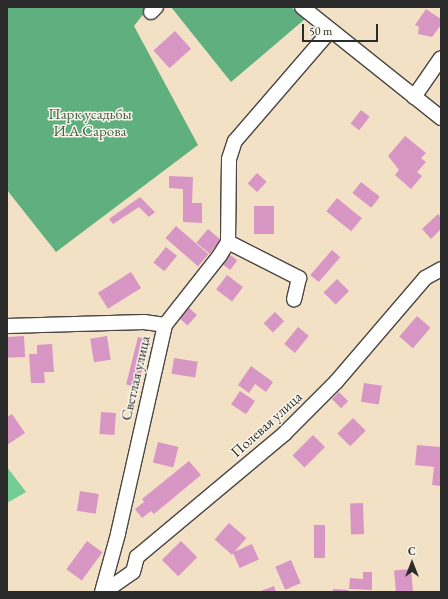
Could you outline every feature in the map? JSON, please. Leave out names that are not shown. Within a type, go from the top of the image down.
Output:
[{"type":"street","points":[[311,10],[330,31],[441,118]]},
{"type":"street","points":[[165,325],[220,255],[228,242],[229,159],[235,140],[330,31]]},
{"type":"street","points":[[414,97],[441,58]]},
{"type":"street","points":[[228,242],[299,278],[294,299]]},
{"type":"street","name":"Полевая улица","points":[[103,592],[133,572],[137,557],[284,434],[336,382],[425,278],[441,268]]},
{"type":"street","name":"Светлая улица","points":[[7,326],[144,322],[165,325],[118,534],[103,592]]},
{"type":"green space","name":"Парк усадьбы И.А.Сарова","points":[[7,7],[149,7],[134,26],[198,145],[56,252],[7,190]]},
{"type":"green space","points":[[171,7],[291,7],[305,19],[231,82]]},
{"type":"green space","points":[[7,467],[26,492],[7,503]]},
{"type":"building","points":[[426,9],[441,19],[441,25],[432,37],[418,34],[419,27],[415,25]]},
{"type":"building","points":[[175,31],[191,49],[170,68],[153,50]]},
{"type":"building","points":[[361,110],[370,117],[359,130],[351,123]]},
{"type":"building","points":[[405,136],[426,153],[421,158],[426,162],[417,172],[422,176],[411,189],[395,175],[399,170],[388,156]]},
{"type":"building","points":[[257,173],[267,182],[257,192],[248,183]]},
{"type":"building","points":[[169,176],[193,177],[192,203],[202,203],[202,223],[183,222],[183,189],[169,188]]},
{"type":"building","points":[[361,182],[380,197],[371,208],[352,193]]},
{"type":"building","points":[[140,197],[155,212],[149,217],[139,207],[113,224],[109,219]]},
{"type":"building","points":[[337,198],[362,218],[351,231],[326,211]]},
{"type":"building","points":[[254,206],[274,206],[274,234],[254,234]]},
{"type":"building","points":[[438,214],[441,217],[441,229],[431,239],[422,229]]},
{"type":"building","points":[[176,226],[208,254],[198,266],[166,238]]},
{"type":"building","points":[[208,229],[221,240],[209,254],[196,243]]},
{"type":"building","points":[[166,247],[177,256],[164,271],[153,263]]},
{"type":"building","points":[[332,250],[340,257],[319,282],[310,275]]},
{"type":"building","points":[[226,252],[237,260],[230,270],[219,262]]},
{"type":"building","points":[[131,272],[141,288],[108,309],[98,293]]},
{"type":"building","points":[[227,275],[243,287],[232,301],[216,289]]},
{"type":"building","points":[[337,279],[349,291],[336,304],[324,292]]},
{"type":"building","points":[[188,307],[197,315],[188,325],[179,317]]},
{"type":"building","points":[[275,312],[284,321],[273,333],[264,323]]},
{"type":"building","points":[[417,316],[431,328],[413,348],[399,336]]},
{"type":"building","points":[[298,327],[309,336],[295,353],[284,344]]},
{"type":"building","points":[[24,336],[25,357],[8,358],[7,337]]},
{"type":"building","points":[[107,336],[111,360],[94,362],[90,339]]},
{"type":"building","points":[[138,337],[150,340],[138,387],[126,385]]},
{"type":"building","points":[[52,344],[54,372],[44,372],[45,383],[31,383],[29,354],[37,354],[37,345]]},
{"type":"building","points":[[174,358],[198,362],[195,378],[171,374]]},
{"type":"building","points":[[251,366],[273,382],[266,392],[255,384],[249,393],[238,385]]},
{"type":"building","points":[[364,383],[382,386],[379,405],[361,402]]},
{"type":"building","points":[[240,391],[255,401],[246,414],[231,404]]},
{"type":"building","points":[[339,392],[348,401],[341,408],[332,399]]},
{"type":"building","points":[[101,412],[116,413],[114,435],[99,434]]},
{"type":"building","points":[[12,414],[25,433],[7,445],[7,417]]},
{"type":"building","points":[[353,418],[366,431],[350,446],[337,434]]},
{"type":"building","points":[[313,435],[325,447],[305,468],[292,456]]},
{"type":"building","points":[[158,442],[178,447],[173,467],[153,462]]},
{"type":"building","points":[[417,445],[441,447],[441,486],[432,485],[434,467],[415,465]]},
{"type":"building","points":[[189,461],[201,475],[154,514],[151,511],[142,518],[135,509],[144,502],[142,499]]},
{"type":"building","points":[[80,491],[99,494],[96,514],[77,511]]},
{"type":"building","points":[[350,503],[363,503],[364,534],[351,534]]},
{"type":"building","points":[[229,523],[246,538],[232,555],[215,540]]},
{"type":"building","points":[[314,525],[325,525],[325,558],[314,558]]},
{"type":"building","points":[[87,541],[102,552],[82,580],[66,569]]},
{"type":"building","points":[[181,541],[197,557],[178,576],[162,560]]},
{"type":"building","points":[[252,544],[259,560],[240,568],[233,553]]},
{"type":"building","points":[[291,560],[301,583],[285,590],[275,567]]},
{"type":"building","points":[[411,569],[413,592],[396,592],[394,570]]},
{"type":"building","points":[[363,572],[372,572],[372,590],[349,589],[350,578],[363,579]]},
{"type":"building","points":[[274,586],[276,592],[258,592]]},
{"type":"building","points":[[333,589],[348,590],[348,592],[333,592]]}]
